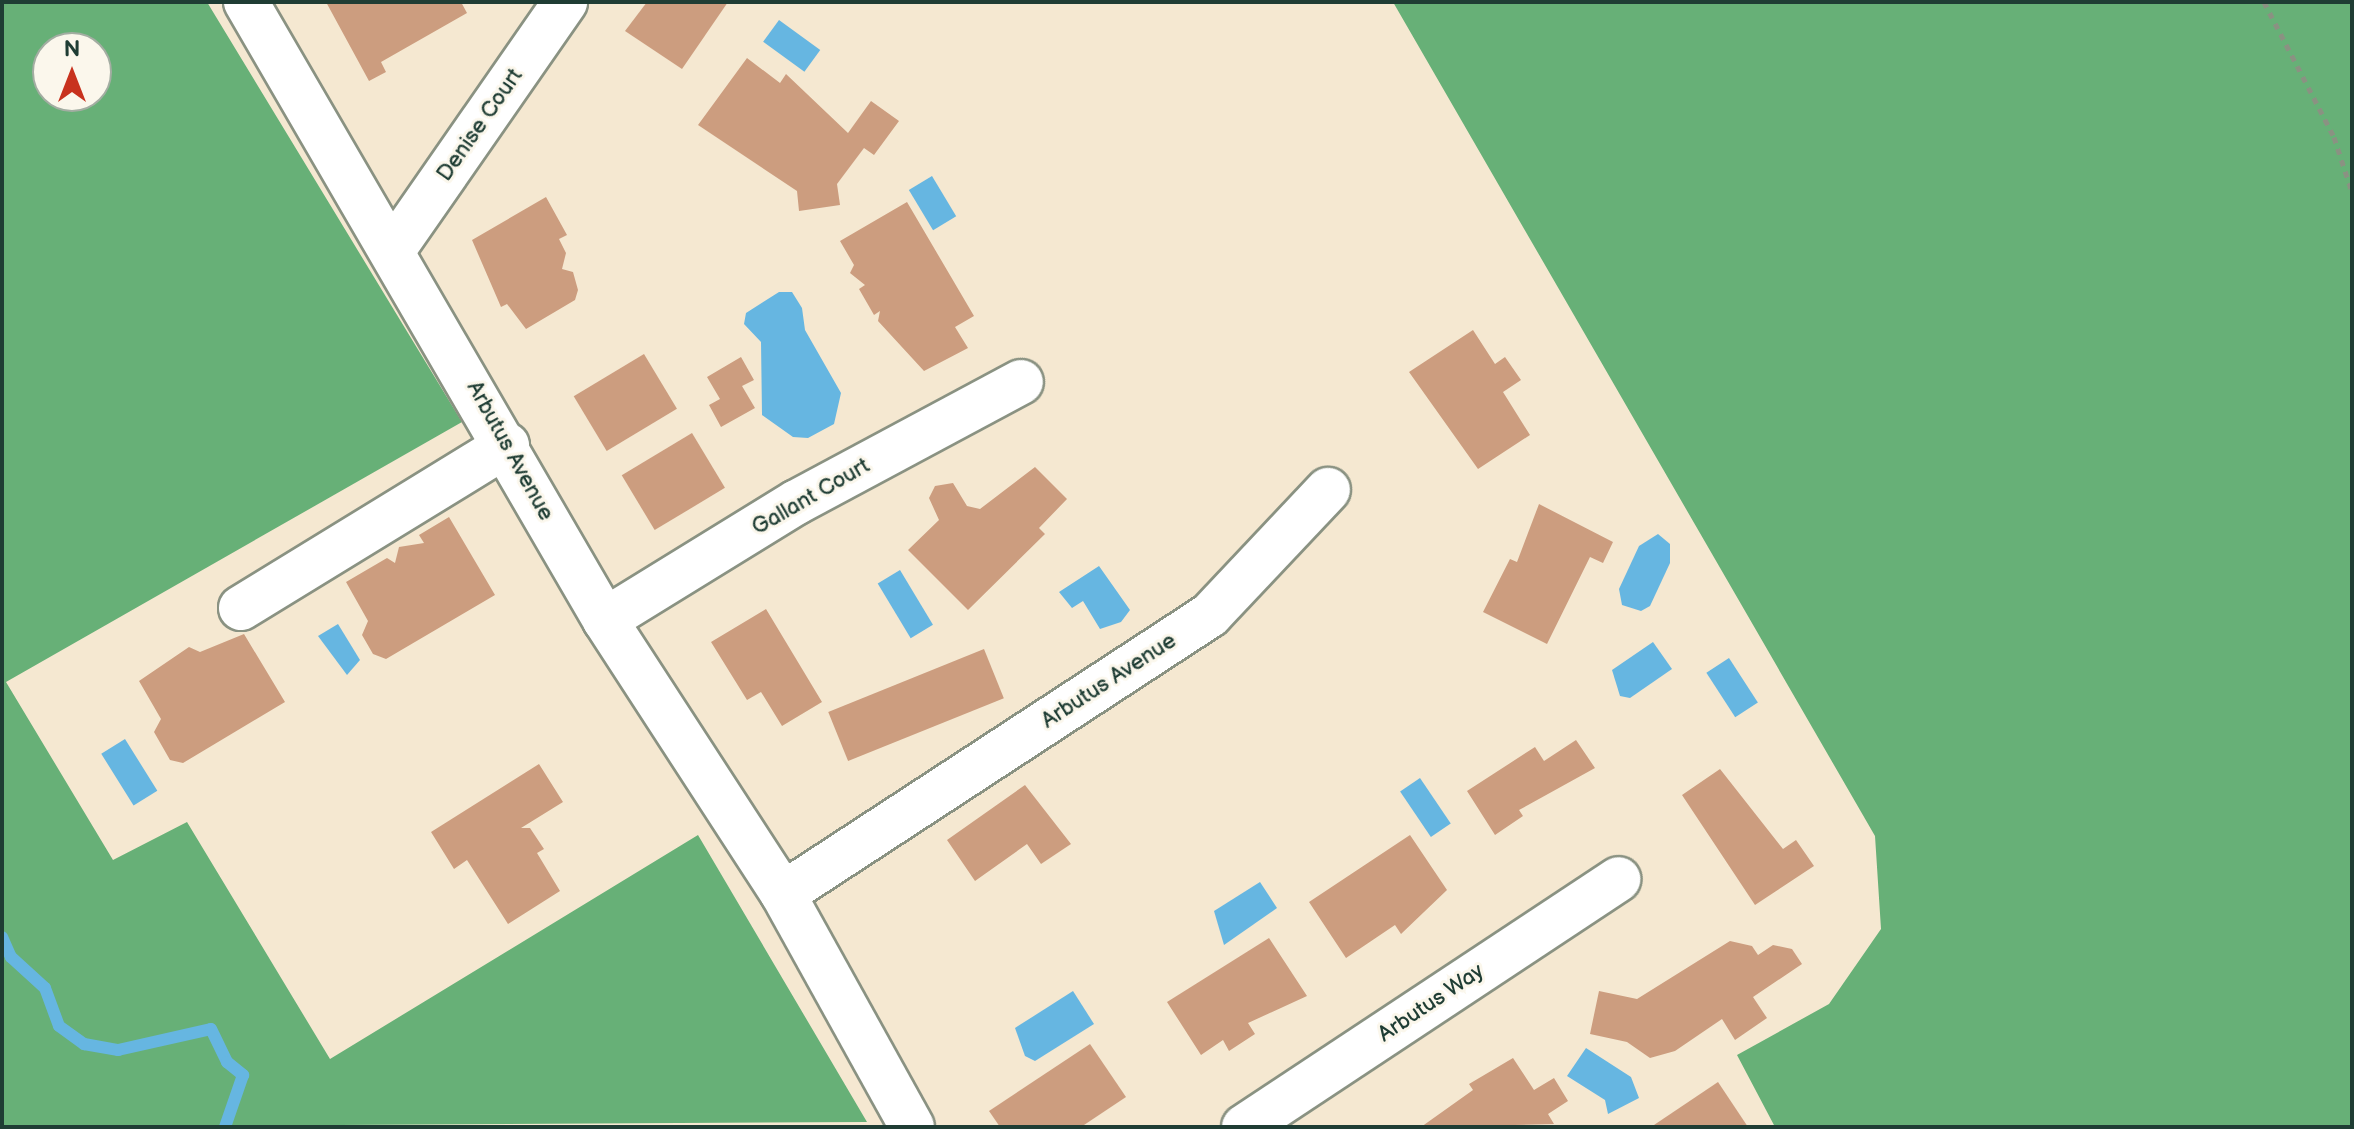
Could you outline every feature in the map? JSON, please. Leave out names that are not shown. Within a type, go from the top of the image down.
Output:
[{"type":"street","name":"Arbutus Avenue","points":[[246,2],[395,247],[605,620],[783,894],[912,1127]]},
{"type":"street","name":"Denise Court","points":[[395,247],[565,2]]},
{"type":"street","name":"Gallant Court","points":[[605,620],[797,502],[1021,382]]},
{"type":"street","points":[[241,608],[507,445]]},
{"type":"street","name":"Arbutus Avenue","points":[[783,894],[1210,615],[1328,490]]},
{"type":"street","name":"Arbutus Way","points":[[1244,1127],[1618,879]]},
{"type":"path","points":[[2264,2],[2334,137],[2352,192]]},
{"type":"green space","points":[[2,2],[207,2],[462,422],[6,682],[113,860],[187,822],[330,1059],[698,835],[867,1122],[2,1127]]},
{"type":"green space","points":[[1393,2],[2352,2],[2352,1127],[1775,1127],[1737,1055],[1829,1004],[1881,929],[1875,836]]},
{"type":"water","points":[[779,20],[820,50],[804,72],[763,42]]},
{"type":"water","points":[[932,176],[956,216],[933,230],[909,190]]},
{"type":"water","points":[[779,292],[792,292],[802,308],[805,330],[841,393],[834,424],[808,438],[793,437],[762,415],[761,342],[744,324],[746,313]]},
{"type":"water","points":[[1658,534],[1670,544],[1670,563],[1650,606],[1641,611],[1622,605],[1619,589],[1639,546]]},
{"type":"water","points":[[1099,566],[1130,610],[1121,622],[1100,629],[1083,601],[1072,608],[1059,592]]},
{"type":"water","points":[[900,570],[933,625],[911,638],[878,583]]},
{"type":"water","points":[[338,624],[360,660],[347,675],[318,636]]},
{"type":"water","points":[[1653,642],[1672,669],[1630,698],[1620,696],[1612,670]]},
{"type":"water","points":[[1729,658],[1758,702],[1735,717],[1706,673]]},
{"type":"water","points":[[125,739],[157,791],[134,806],[101,754]]},
{"type":"water","points":[[1420,778],[1451,824],[1431,837],[1400,791]]},
{"type":"water","points":[[1260,882],[1277,908],[1224,945],[1214,911]]},
{"type":"water","points":[[1073,991],[1094,1024],[1035,1061],[1025,1056],[1015,1028]]},
{"type":"water","points":[[1586,1048],[1631,1077],[1639,1098],[1608,1114],[1605,1100],[1567,1076]]},
{"type":"building","points":[[326,2],[461,2],[467,13],[381,62],[386,72],[369,81]]},
{"type":"building","points":[[647,2],[728,2],[682,69],[625,31]]},
{"type":"building","points":[[747,58],[780,83],[786,74],[848,133],[871,101],[899,121],[874,155],[864,148],[837,184],[840,205],[799,211],[797,191],[698,125]]},
{"type":"building","points":[[546,197],[567,235],[559,239],[566,253],[562,269],[573,272],[578,290],[575,300],[526,329],[507,304],[501,307],[472,240]]},
{"type":"building","points":[[907,202],[974,316],[955,327],[968,348],[924,371],[878,321],[880,311],[874,315],[859,289],[865,285],[850,273],[854,265],[840,241]]},
{"type":"building","points":[[1473,330],[1495,364],[1505,357],[1521,380],[1503,392],[1530,435],[1478,469],[1409,372]]},
{"type":"building","points":[[644,354],[677,409],[607,451],[574,396]]},
{"type":"building","points":[[741,357],[754,380],[742,386],[755,408],[721,427],[709,405],[720,399],[707,377]]},
{"type":"building","points":[[692,433],[725,488],[655,530],[622,475]]},
{"type":"building","points":[[1035,467],[1067,499],[1039,528],[1045,534],[968,610],[908,550],[939,520],[929,498],[935,486],[953,483],[967,506],[980,509]]},
{"type":"building","points":[[1539,504],[1613,542],[1603,563],[1590,557],[1547,644],[1483,612],[1510,559],[1517,562]]},
{"type":"building","points":[[449,517],[495,595],[386,659],[373,654],[362,635],[368,621],[346,582],[387,558],[395,563],[399,547],[424,543],[419,535]]},
{"type":"building","points":[[766,609],[822,702],[782,726],[761,692],[747,700],[711,642]]},
{"type":"building","points":[[244,634],[285,702],[183,763],[170,760],[154,732],[161,719],[139,681],[189,647],[200,652]]},
{"type":"building","points":[[984,649],[1004,698],[848,761],[828,712]]},
{"type":"building","points":[[1576,740],[1595,768],[1519,810],[1523,816],[1495,835],[1467,791],[1535,747],[1544,761]]},
{"type":"building","points":[[539,764],[563,802],[521,828],[530,828],[544,849],[537,853],[560,891],[508,924],[467,860],[454,869],[431,832]]},
{"type":"building","points":[[1720,769],[1783,849],[1796,840],[1814,866],[1755,905],[1682,795]]},
{"type":"building","points":[[1025,785],[1071,844],[1041,864],[1027,844],[975,881],[947,840]]},
{"type":"building","points":[[1410,835],[1447,890],[1401,934],[1395,925],[1346,958],[1309,902]]},
{"type":"building","points":[[1269,938],[1307,996],[1248,1023],[1255,1034],[1229,1051],[1223,1040],[1201,1055],[1167,1002]]},
{"type":"building","points":[[1730,941],[1752,946],[1758,955],[1773,945],[1792,949],[1802,964],[1753,997],[1767,1018],[1735,1040],[1722,1019],[1675,1051],[1650,1058],[1627,1042],[1590,1034],[1599,991],[1637,999]]},
{"type":"building","points":[[1090,1044],[1126,1097],[1081,1127],[1000,1127],[989,1111]]},
{"type":"building","points":[[1513,1058],[1534,1090],[1554,1078],[1568,1101],[1548,1114],[1554,1124],[1421,1127],[1473,1090],[1469,1084]]},
{"type":"building","points":[[1718,1082],[1748,1127],[1651,1127]]},
{"type":"waterway","points":[[2,937],[11,957],[45,988],[59,1026],[84,1044],[118,1050],[211,1029],[227,1062],[243,1075],[225,1127]]}]
